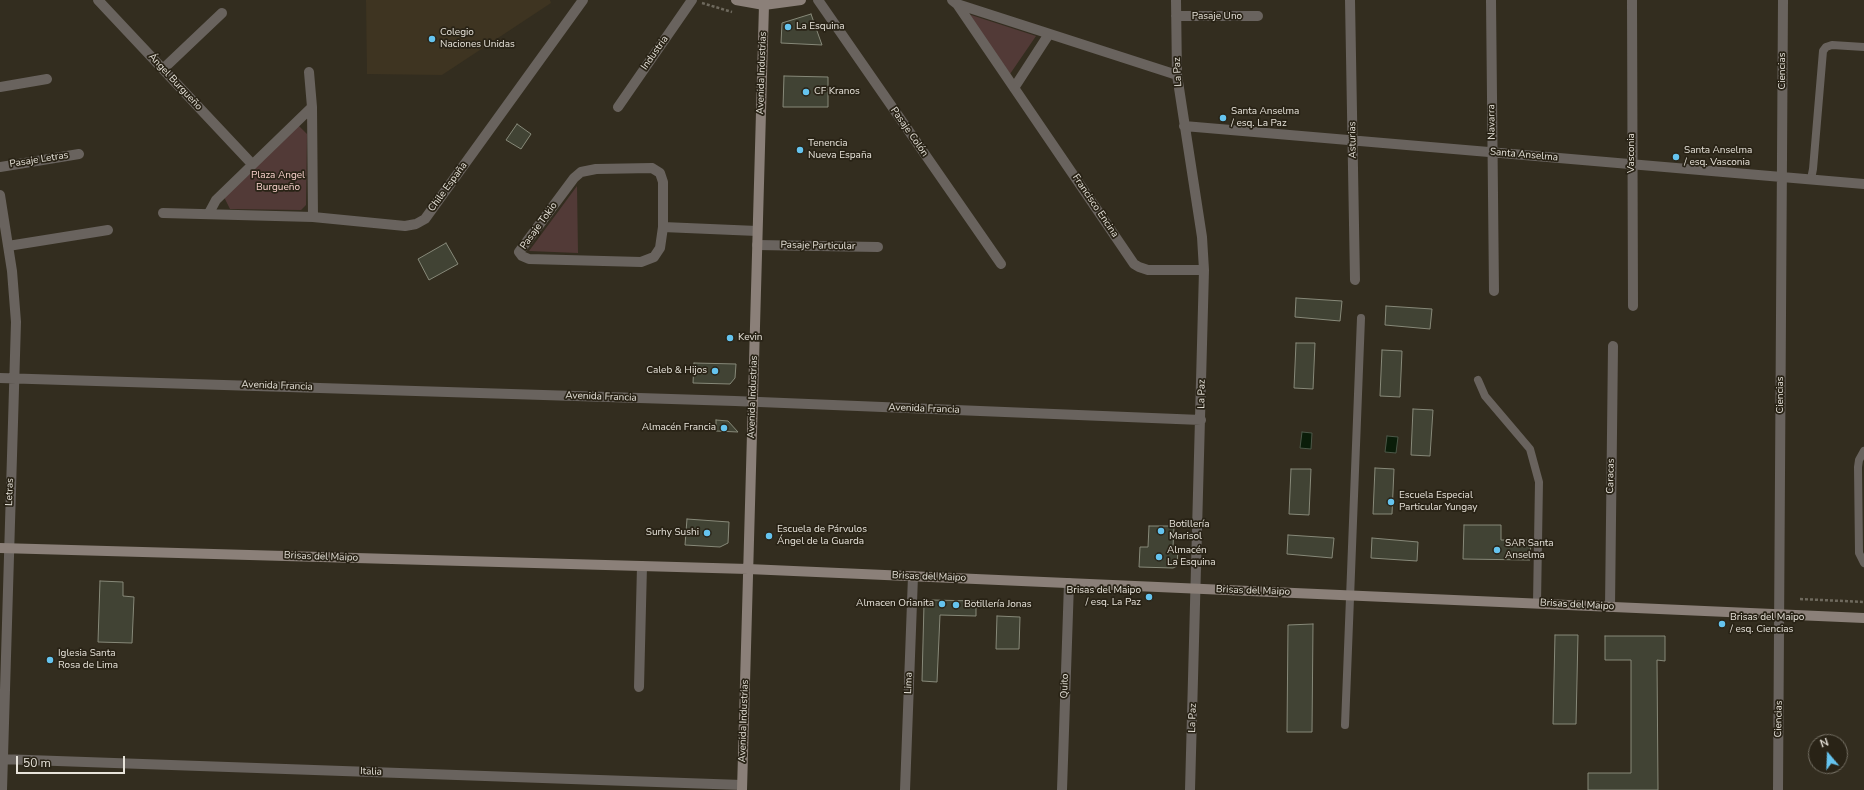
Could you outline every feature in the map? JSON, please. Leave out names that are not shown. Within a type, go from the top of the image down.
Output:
[{"type":"street","name":"Ángel Burgueño","points":[[98,0],[252,164]]},
{"type":"street","name":"Chile España","points":[[164,213],[210,213],[313,218],[405,226],[416,224],[425,219],[583,0]]},
{"type":"street","name":"Industria","points":[[618,107],[692,0]]},
{"type":"street","points":[[736,0],[764,4],[801,0]]},
{"type":"street","name":"Pasaje Colón","points":[[818,0],[1001,264]]},
{"type":"street","name":"La Paz","points":[[1176,0],[1177,75],[1202,237],[1204,270],[1197,588],[1190,790]]},
{"type":"street","name":"Asturias","points":[[1350,0],[1355,280]]},
{"type":"street","name":"Navarra","points":[[1491,0],[1494,291]]},
{"type":"street","name":"Vasconia","points":[[1632,0],[1633,306]]},
{"type":"street","name":"Ciencias","points":[[1778,790],[1783,0]]},
{"type":"street","name":"Francisco Encina","points":[[954,2],[1177,75]]},
{"type":"street","name":"Francisco Encina","points":[[954,2],[1134,264],[1148,270],[1204,270]]},
{"type":"street","name":"Avenida Industrias","points":[[742,788],[764,4]]},
{"type":"street","points":[[163,69],[222,13]]},
{"type":"street","name":"Pasaje Uno","points":[[1176,16],[1258,16]]},
{"type":"street","points":[[1014,88],[1049,34]]},
{"type":"street","points":[[309,72],[312,107],[313,218]]},
{"type":"street","points":[[0,87],[47,79]]},
{"type":"street","points":[[210,213],[216,200],[312,107]]},
{"type":"street","name":"Santa Anselma","points":[[1184,126],[1864,184]]},
{"type":"street","name":"Pasaje Letras","points":[[0,167],[79,154]]},
{"type":"street","name":"Pasaje Tokio","points":[[652,168],[660,173],[663,182],[663,227],[660,248],[654,257],[641,262],[530,259],[522,256],[519,252],[574,178],[581,172],[596,169],[652,168]]},
{"type":"street","name":"Letras","points":[[0,195],[3,229],[8,246],[15,308],[14,378],[4,548],[2,790]]},
{"type":"street","points":[[663,227],[757,231]]},
{"type":"street","points":[[8,246],[108,230]]},
{"type":"street","name":"Pasaje Particular","points":[[757,245],[878,247]]},
{"type":"street","name":"Caracas","points":[[1610,607],[1613,346]]},
{"type":"street","name":"Avenida Francia","points":[[0,378],[753,402],[1201,420]]},
{"type":"street","name":"Brisas del Maipo","points":[[4,548],[748,569],[1864,618]]},
{"type":"street","points":[[639,687],[642,566]]},
{"type":"street","name":"Lima","points":[[905,790],[913,576]]},
{"type":"street","name":"Quito","points":[[1062,790],[1069,583]]},
{"type":"street","name":"Italia","points":[[2,760],[742,788]]},
{"type":"lane","points":[[1811,179],[1823,51],[1826,47],[1832,45],[1864,47]]},
{"type":"lane","points":[[1345,724],[1360,318]]},
{"type":"lane","points":[[1478,380],[1485,396],[1530,449],[1539,482],[1537,603]]},
{"type":"lane","points":[[1864,451],[1859,460],[1858,467],[1862,512],[1859,553],[1864,563]]},
{"type":"path","points":[[1800,599],[1864,602]]},
{"type":"shaded area","name":"Colegio Naciones Unidas","points":[[366,0],[550,0],[551,3],[442,75],[367,74]]},
{"type":"shaded area","points":[[1302,432],[1312,433],[1311,449],[1300,448]]},
{"type":"shaded area","points":[[1387,436],[1398,437],[1396,453],[1385,452]]},
{"type":"green space","points":[[968,14],[1036,36],[1010,74]]},
{"type":"green space","name":"Plaza Angel Burgueño","points":[[298,125],[307,134],[306,205],[301,210],[230,209],[224,197]]},
{"type":"green space","points":[[577,186],[578,253],[529,251]]},
{"type":"building","points":[[811,14],[822,45],[781,43],[782,23]]},
{"type":"building","name":"CF Kranos","points":[[784,76],[828,77],[828,107],[783,107]]},
{"type":"building","points":[[517,124],[531,134],[521,149],[506,140]]},
{"type":"building","points":[[446,243],[458,264],[429,280],[418,259]]},
{"type":"building","points":[[1296,298],[1342,301],[1340,321],[1295,317]]},
{"type":"building","points":[[1386,306],[1432,309],[1430,329],[1385,325]]},
{"type":"building","points":[[1296,343],[1315,343],[1313,389],[1294,388]]},
{"type":"building","points":[[1382,350],[1402,351],[1400,397],[1380,396]]},
{"type":"building","name":"Caleb & Hijos","points":[[694,363],[736,364],[735,378],[730,384],[693,383]]},
{"type":"building","points":[[1413,409],[1433,410],[1430,456],[1411,455]]},
{"type":"building","name":"Almacén Francia","points":[[716,420],[728,421],[738,432],[716,431]]},
{"type":"building","points":[[1375,468],[1394,469],[1392,514],[1373,514]]},
{"type":"building","points":[[1291,469],[1311,469],[1309,515],[1289,514]]},
{"type":"building","name":"Surhy Sushi","points":[[687,519],[729,522],[728,543],[720,547],[685,545]]},
{"type":"building","name":"SAR Santa Anselma","points":[[1464,525],[1501,525],[1501,540],[1531,540],[1530,560],[1463,559]]},
{"type":"building","points":[[1149,526],[1174,526],[1173,548],[1178,548],[1177,566],[1173,568],[1139,567],[1140,547],[1148,547]]},
{"type":"building","points":[[1288,535],[1334,538],[1332,558],[1287,554]]},
{"type":"building","points":[[1372,538],[1418,542],[1417,561],[1371,558]]},
{"type":"building","points":[[100,581],[123,582],[123,596],[134,597],[132,643],[98,642]]},
{"type":"building","points":[[932,600],[976,601],[976,616],[940,615],[937,682],[922,681],[924,604]]},
{"type":"building","points":[[997,616],[1020,617],[1019,649],[996,649]]},
{"type":"building","points":[[1313,624],[1312,732],[1287,732],[1288,625]]},
{"type":"building","points":[[1555,635],[1578,635],[1576,724],[1553,724]]},
{"type":"building","points":[[1605,636],[1665,636],[1665,661],[1657,660],[1658,790],[1588,790],[1588,773],[1631,773],[1631,660],[1605,660]]},
{"type":"place","name":"La Esquina","points":[[788,27]]},
{"type":"place","name":"Colegio Naciones Unidas","points":[[432,39]]},
{"type":"place","name":"CF Kranos","points":[[806,92]]},
{"type":"place","name":"Santa Anselma / esq. La Paz","points":[[1223,118]]},
{"type":"place","name":"Tenencia Nueva España","points":[[800,150]]},
{"type":"place","name":"Santa Anselma / esq. Vasconia","points":[[1676,157]]},
{"type":"place","name":"Kevin","points":[[730,338]]},
{"type":"place","name":"Caleb & Hijos","points":[[715,371]]},
{"type":"place","name":"Almacén Francia","points":[[724,428]]},
{"type":"place","name":"Escuela Especial Particular Yungay","points":[[1391,502]]},
{"type":"place","name":"Botillería Marisol","points":[[1161,531]]},
{"type":"place","name":"Surhy Sushi","points":[[707,533]]},
{"type":"place","name":"Escuela de Párvulos Ángel de la Guarda","points":[[769,536]]},
{"type":"place","name":"SAR Santa Anselma","points":[[1497,550]]},
{"type":"place","name":"Almacén La Esquina","points":[[1159,557]]},
{"type":"place","name":"Brisas del Maipo / esq. La Paz","points":[[1149,597]]},
{"type":"place","name":"Almacen Orianita","points":[[942,604]]},
{"type":"place","name":"Botillería Jonas","points":[[956,605]]},
{"type":"place","name":"Brisas del Maipo / esq. Ciencias","points":[[1722,624]]},
{"type":"place","name":"Iglesia Santa Rosa de Lima","points":[[50,660]]}]
